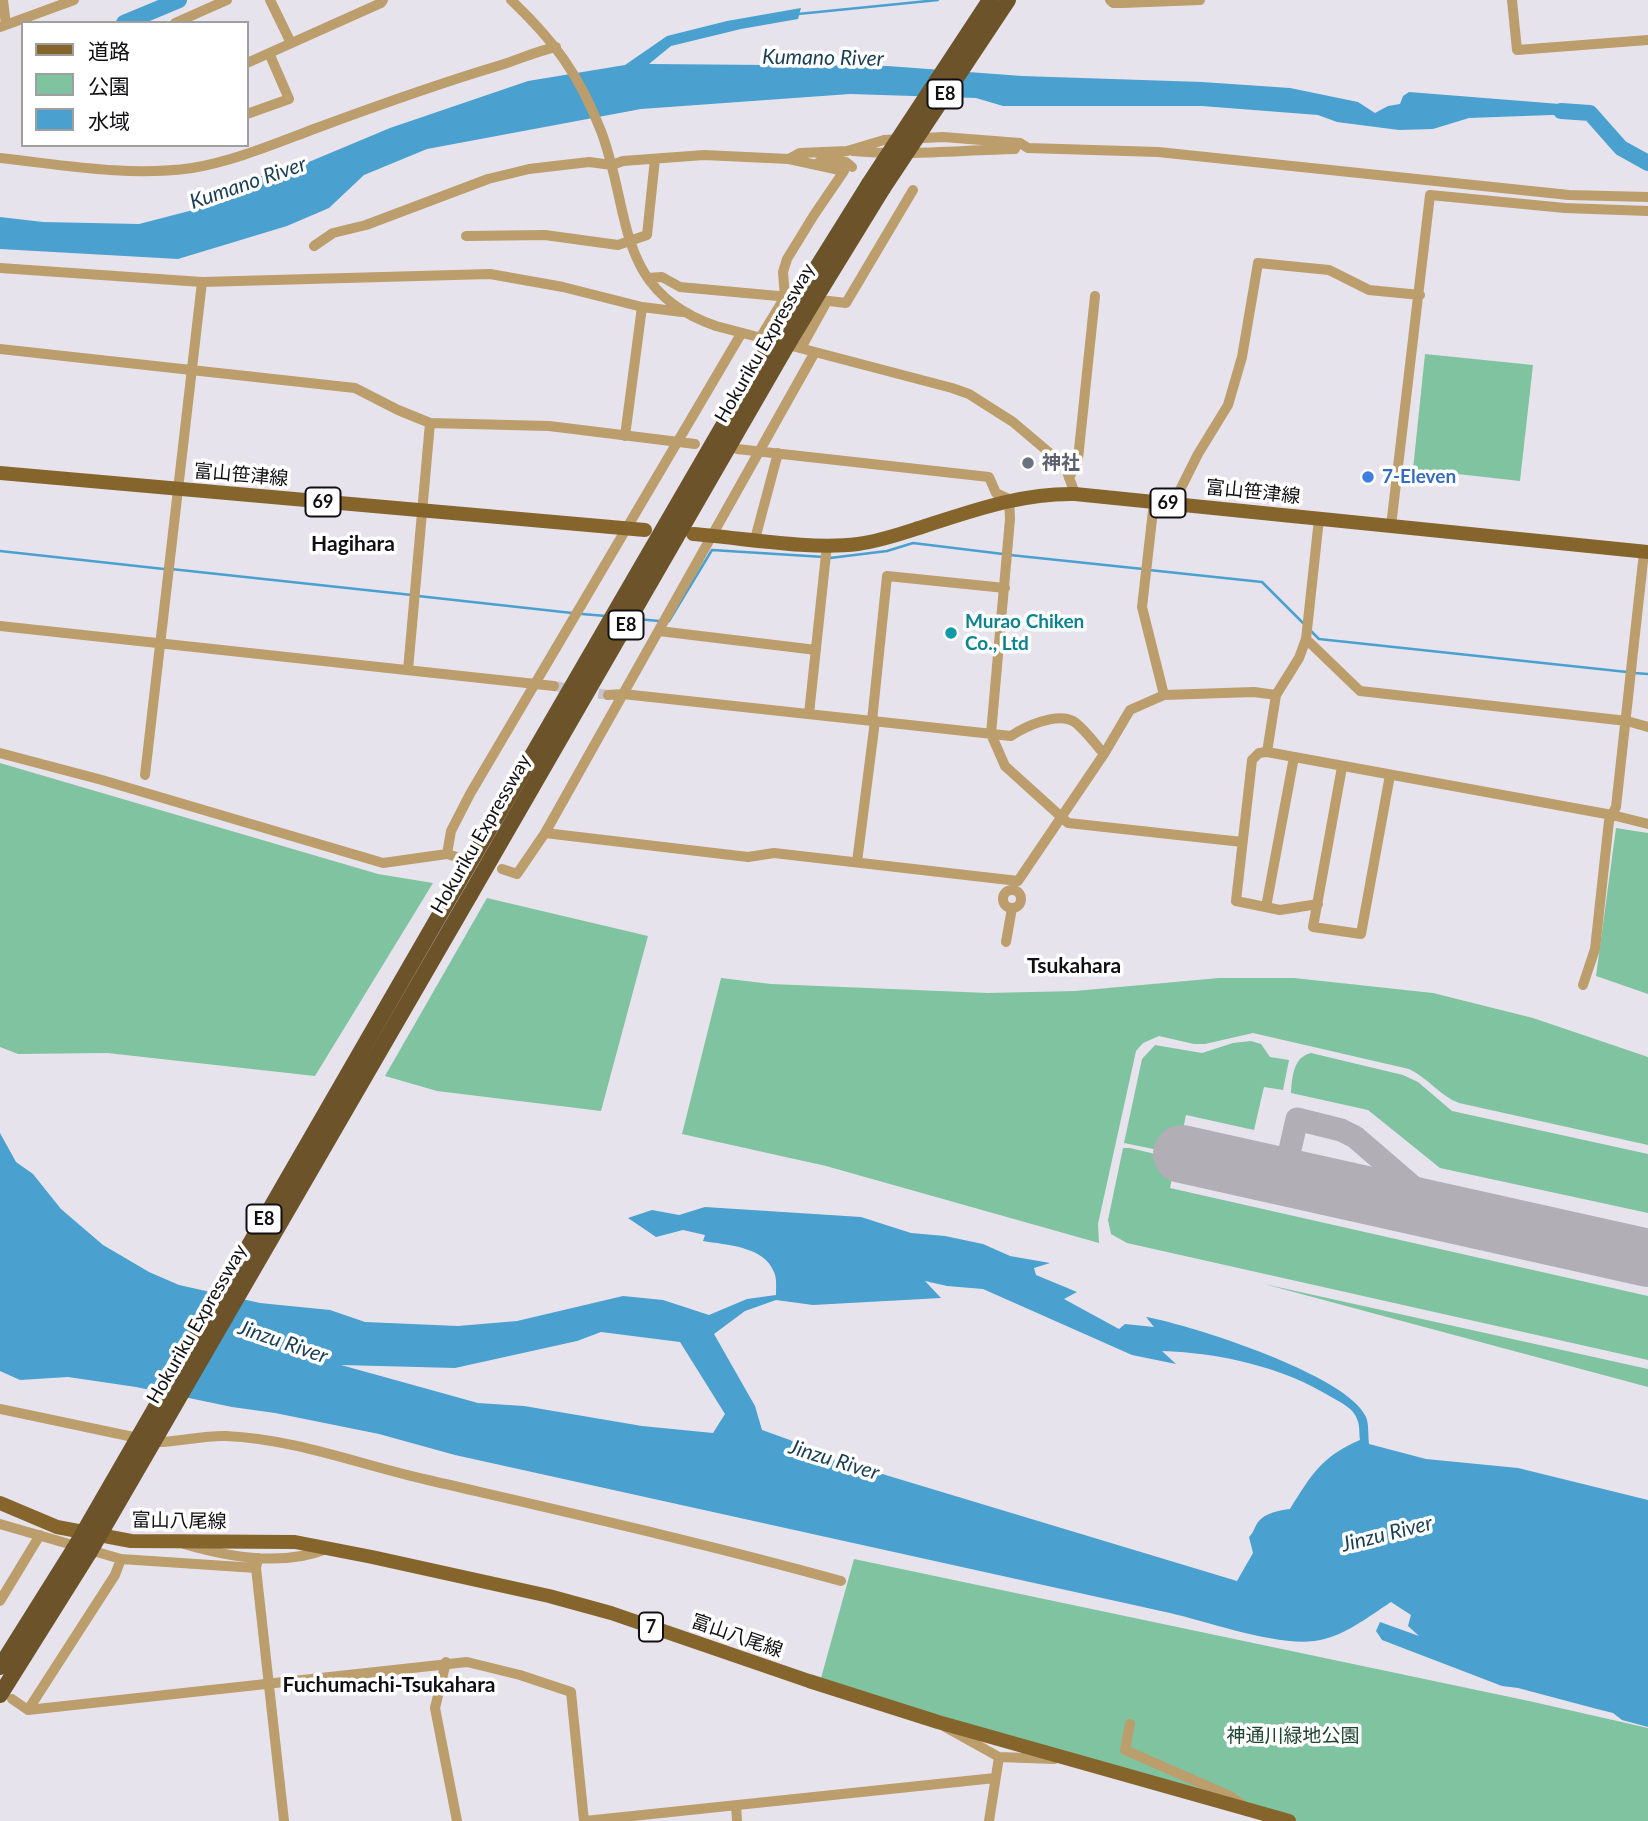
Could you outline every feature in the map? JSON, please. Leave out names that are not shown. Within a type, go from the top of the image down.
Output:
[{"type":"highway","name":"Hokuriku Expressway","points":[[6,1697],[81,1551],[462,892],[770,348],[818,292],[876,186],[990,0]]},
{"type":"highway","name":"Hokuriku Expressway","points":[[876,186],[1008,0]]},
{"type":"highway","name":"Hokuriku Expressway","points":[[0,1667],[81,1551]]},
{"type":"main road","name":"富山笹津線","points":[[0,473],[645,530]]},
{"type":"main road","name":"富山笹津線","points":[[693,534],[827,545],[859,544],[890,537],[1009,499],[1034,495],[1075,494],[1646,552]]},
{"type":"main road","name":"富山八尾線","points":[[0,1503],[57,1527],[131,1541],[272,1541],[326,1549],[464,1577],[611,1613],[938,1722],[1289,1821]]},
{"type":"street","points":[[3,0],[3,26],[74,0]]},
{"type":"street","points":[[180,21],[228,0]]},
{"type":"street","points":[[270,0],[291,43]]},
{"type":"street","points":[[248,62],[383,0]]},
{"type":"street","points":[[511,0],[558,49],[591,107],[611,162],[629,240],[639,265],[654,287],[682,312],[770,348],[801,348],[969,394],[1013,422],[1065,466],[1075,494]]},
{"type":"street","points":[[1110,0],[1113,3],[1139,3],[1200,0]]},
{"type":"street","points":[[1511,0],[1517,50],[1648,40]]},
{"type":"street","points":[[0,158],[130,172],[214,164],[430,86],[519,59],[535,51],[558,49]]},
{"type":"street","points":[[248,114],[289,99],[269,52]]},
{"type":"street","points":[[789,159],[800,153],[847,150],[884,140],[943,137],[1020,143],[1028,148],[1158,152],[1542,192],[1648,197]]},
{"type":"street","points":[[314,246],[332,233],[366,225],[488,179],[529,169],[589,162],[704,155],[789,159],[845,171],[787,259],[783,272],[785,297],[770,348]]},
{"type":"street","points":[[815,164],[824,158],[846,162],[852,167]]},
{"type":"street","points":[[466,236],[545,235],[618,245],[647,235],[655,159]]},
{"type":"street","points":[[648,278],[662,277],[680,287],[785,297],[818,292],[846,303],[913,190]]},
{"type":"street","points":[[1391,526],[1430,195],[1565,208],[1648,211]]},
{"type":"street","points":[[1173,504],[1198,454],[1228,405],[1242,357],[1258,263],[1329,270],[1369,290],[1420,295]]},
{"type":"street","points":[[0,268],[202,282],[490,274],[563,287],[642,307],[682,312]]},
{"type":"street","points":[[145,775],[202,282]]},
{"type":"street","points":[[801,348],[818,292]]},
{"type":"street","points":[[1069,478],[1077,459],[1095,296]]},
{"type":"street","points":[[625,436],[642,307]]},
{"type":"street","points":[[0,753],[102,780],[383,863],[452,855],[451,831],[470,794],[741,334]]},
{"type":"street","points":[[0,349],[355,388],[397,410],[430,423],[548,426],[695,444]]},
{"type":"street","points":[[502,869],[517,874],[545,833],[815,352]]},
{"type":"street","points":[[408,670],[430,423]]},
{"type":"street","points":[[737,450],[989,477],[996,492],[1009,499],[1005,588],[991,734],[1005,766],[1068,823],[1242,842]]},
{"type":"street","points":[[755,539],[778,453]]},
{"type":"street","points":[[1154,502],[1142,607],[1164,695]]},
{"type":"street","points":[[1267,752],[1276,695],[1299,658],[1306,639],[1319,519]]},
{"type":"street","points":[[809,714],[827,545]]},
{"type":"street","points":[[1583,985],[1595,949],[1609,821],[1616,807],[1646,552]]},
{"type":"street","points":[[857,862],[887,576],[1005,588]]},
{"type":"street","points":[[0,626],[554,687]]},
{"type":"street","points":[[659,631],[816,650]]},
{"type":"street","points":[[1306,639],[1360,691],[1627,721],[1648,727]]},
{"type":"street","points":[[1006,943],[1012,908],[1006,906],[1004,897],[1061,818],[1130,710],[1164,695],[1254,692],[1276,695]]},
{"type":"street","points":[[608,695],[623,694],[1010,736],[1027,725],[1062,718],[1074,722],[1104,754]]},
{"type":"street","points":[[1318,904],[1280,910],[1236,901],[1252,760],[1259,753],[1267,752],[1612,815],[1648,824]]},
{"type":"street","points":[[1266,907],[1294,757]]},
{"type":"street","points":[[1342,767],[1313,928],[1361,934],[1390,775]]},
{"type":"street","points":[[545,833],[748,856],[774,853],[857,862],[1014,886]]},
{"type":"street","points":[[0,1409],[157,1442],[226,1436],[315,1450],[428,1480],[694,1541],[841,1581]]},
{"type":"street","points":[[0,1524],[121,1559],[257,1563],[308,1556],[326,1549]]},
{"type":"street","points":[[0,1601],[40,1535]]},
{"type":"street","points":[[172,1541],[257,1563]]},
{"type":"street","points":[[28,1710],[115,1575],[121,1559]]},
{"type":"street","points":[[257,1563],[284,1821]]},
{"type":"street","points":[[6,1697],[28,1710],[446,1662],[467,1662],[520,1675],[571,1692],[585,1821],[995,1778]]},
{"type":"street","points":[[446,1662],[435,1708],[457,1821]]},
{"type":"street","points":[[938,1722],[999,1757],[1067,1759]]},
{"type":"street","points":[[1130,1724],[1125,1750],[1230,1796],[1248,1809]]},
{"type":"street","points":[[989,1821],[999,1757]]},
{"type":"street","points":[[736,1806],[737,1821]]},
{"type":"green space","points":[[1425,354],[1533,365],[1520,481],[1413,469]]},
{"type":"green space","points":[[0,763],[378,874],[433,883],[315,1076],[107,1053],[18,1054],[0,1047]]},
{"type":"green space","points":[[1616,828],[1648,833],[1648,994],[1596,976]]},
{"type":"green space","points":[[487,898],[648,936],[601,1111],[437,1091],[385,1076]]},
{"type":"green space","points":[[721,978],[771,984],[988,993],[1075,991],[1219,978],[1294,978],[1433,993],[1533,1018],[1648,1057],[1648,1145],[1459,1103],[1409,1069],[1253,1033],[1205,1044],[1159,1036],[1143,1043],[1136,1051],[1098,1224],[1099,1243],[826,1166],[682,1134]]},
{"type":"green space","points":[[1251,1041],[1261,1044],[1270,1057],[1289,1060],[1283,1090],[1264,1087],[1254,1130],[1186,1115],[1178,1154],[1124,1143],[1142,1059],[1155,1045],[1202,1053],[1233,1043]]},
{"type":"green space","points":[[1311,1053],[1403,1075],[1418,1082],[1452,1111],[1648,1154],[1648,1213],[1440,1168],[1368,1110],[1291,1093],[1297,1063]]},
{"type":"green space","points":[[1123,1148],[1176,1159],[1170,1188],[1648,1296],[1648,1360],[1127,1243],[1111,1234],[1108,1220]]},
{"type":"green space","points":[[1264,1284],[1648,1369],[1648,1387]]},
{"type":"green space","name":"神通川緑地公園","points":[[854,1559],[1648,1728],[1648,1821],[1289,1821],[1113,1771],[821,1678]]},
{"type":"water","points":[[801,8],[798,19],[671,46],[649,64],[888,66],[1022,76],[1202,82],[1290,88],[1358,102],[1375,113],[1388,106],[1400,104],[1403,96],[1409,92],[1585,106],[1579,114],[1469,118],[1433,129],[1399,130],[1337,122],[1318,115],[1202,106],[1003,106],[976,98],[850,94],[641,109],[427,149],[364,175],[329,208],[287,226],[178,259],[0,249],[0,217],[43,222],[139,224],[224,202],[251,179],[304,164],[390,128],[528,81],[625,65],[667,36],[727,21]]},
{"type":"water","name":"Jinzu River","points":[[0,1133],[16,1162],[33,1174],[61,1209],[103,1245],[149,1272],[179,1285],[260,1303],[330,1310],[365,1322],[458,1326],[517,1321],[623,1296],[663,1300],[709,1315],[747,1299],[776,1295],[776,1277],[769,1263],[743,1248],[703,1241],[705,1235],[683,1230],[656,1237],[628,1218],[652,1210],[679,1215],[705,1207],[861,1217],[911,1233],[945,1236],[983,1244],[1010,1256],[1050,1263],[1034,1268],[1036,1275],[1077,1292],[1064,1299],[1119,1329],[1125,1324],[1154,1327],[1146,1317],[1231,1341],[1300,1369],[1353,1401],[1366,1417],[1369,1444],[1426,1459],[1518,1468],[1648,1500],[1648,1727],[1622,1720],[1613,1713],[1502,1686],[1382,1640],[1376,1631],[1380,1622],[1419,1636],[1408,1626],[1411,1615],[1391,1602],[1335,1636],[1314,1641],[1281,1640],[455,1455],[379,1434],[136,1387],[68,1377],[20,1380],[0,1371]],"holes":[[[925,1281],[983,1289],[1132,1355],[1176,1364],[1162,1351],[1184,1352],[1229,1359],[1272,1370],[1314,1387],[1347,1407],[1358,1421],[1360,1440],[1327,1460],[1304,1486],[1290,1509],[1269,1514],[1258,1522],[1249,1537],[1253,1553],[1237,1581],[816,1454],[790,1440],[762,1430],[755,1406],[714,1334],[745,1311],[776,1300],[813,1305],[941,1298]],[[601,1332],[680,1342],[725,1414],[713,1433],[642,1426],[524,1406],[478,1403],[341,1365],[455,1368],[577,1341]]]},
{"type":"waterway","points":[[129,21],[179,0]]},
{"type":"waterway","points":[[798,14],[938,0]]},
{"type":"waterway","name":"Kumano River","points":[[1561,111],[1590,113],[1621,148],[1648,163]]},
{"type":"waterway","points":[[830,558],[887,551],[913,543],[1003,554]]},
{"type":"waterway","points":[[669,621],[712,550],[824,557]]},
{"type":"waterway","points":[[0,551],[164,569]]},
{"type":"waterway","points":[[1010,555],[1143,569]]},
{"type":"waterway","points":[[171,569],[412,595]]},
{"type":"waterway","points":[[1149,570],[1262,582],[1303,623]]},
{"type":"waterway","points":[[418,596],[572,613]]},
{"type":"waterway","points":[[582,614],[606,616]]},
{"type":"waterway","points":[[637,619],[659,621]]},
{"type":"waterway","points":[[1310,630],[1319,639],[1627,672]]},
{"type":"waterway","points":[[1634,673],[1648,674]]},
{"type":"taxiway","points":[[1284,1176],[1297,1119],[1341,1130],[1355,1137],[1441,1211]]},
{"type":"runway","points":[[1182,1154],[1648,1258]]},
{"type":"tunnel","points":[[554,686],[608,695]]},
{"type":"place","name":"神社","points":[[1028,463]]},
{"type":"place","name":"7-Eleven","points":[[1368,477]]},
{"type":"place","name":"Murao Chiken Co., Ltd","points":[[951,633]]},
{"type":"district","name":"Hagihara","points":[[353,544]]},
{"type":"district","name":"Tsukahara","points":[[1074,966]]},
{"type":"district","name":"Fuchumachi-Tsukahara","points":[[389,1685]]}]
